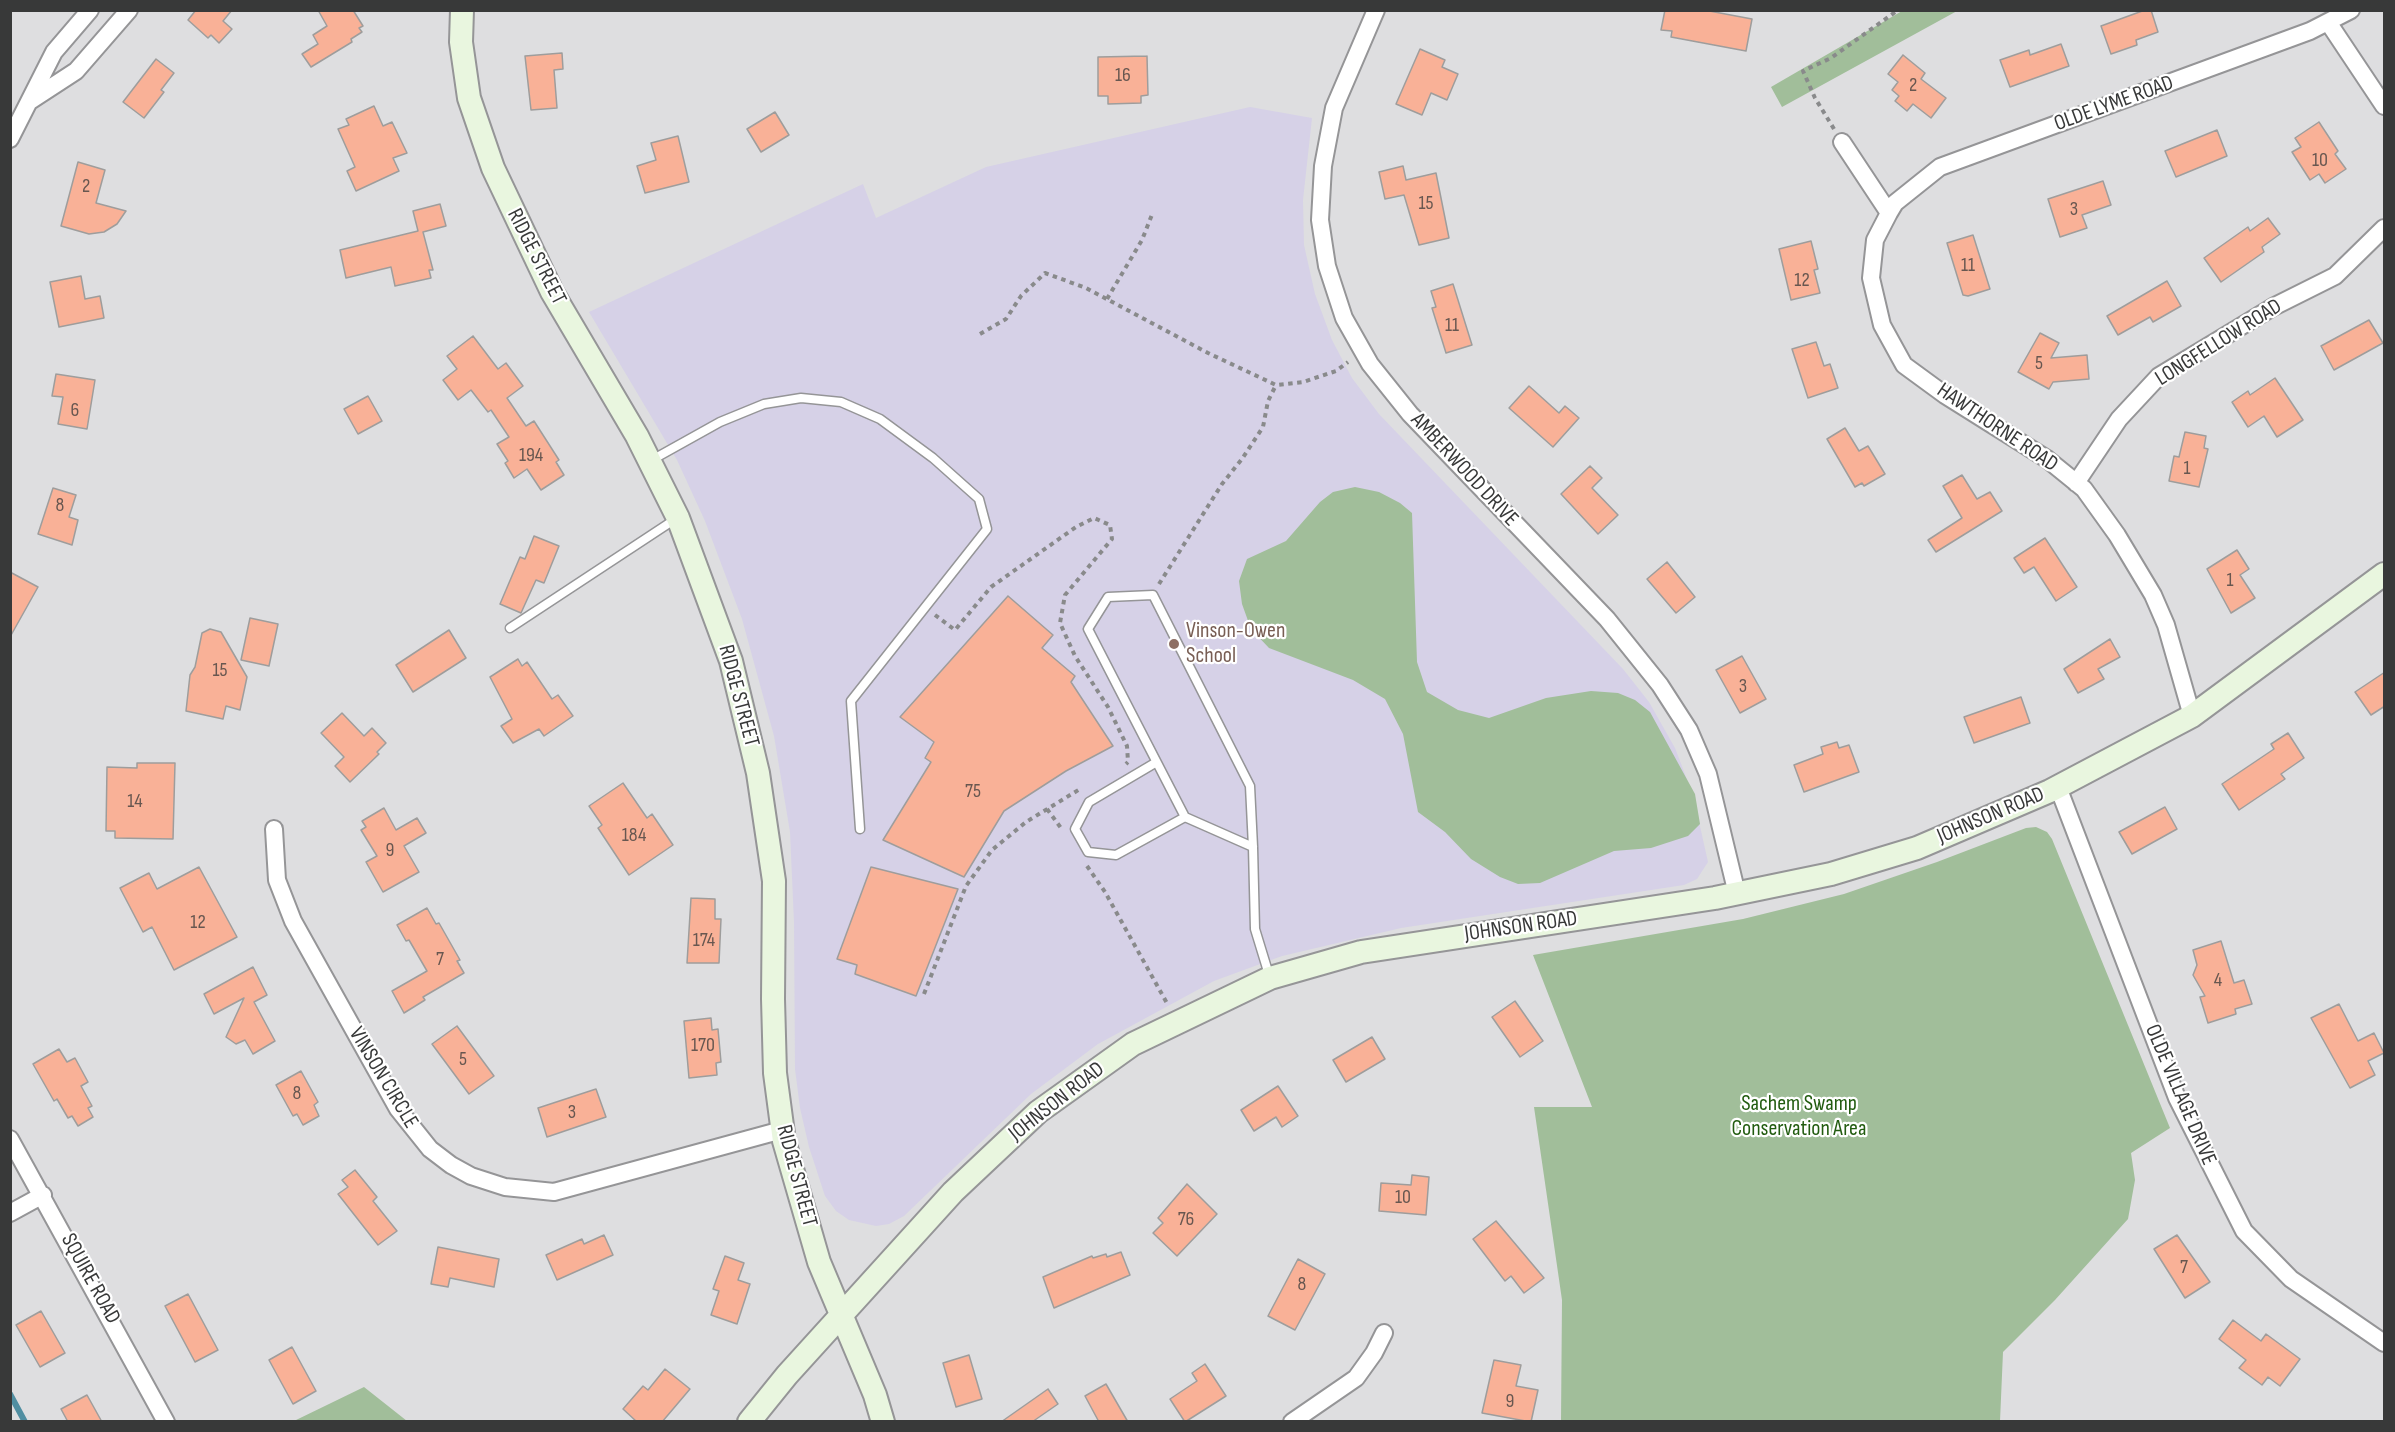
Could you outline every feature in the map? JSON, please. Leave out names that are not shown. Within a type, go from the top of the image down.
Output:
[{"type":"street","points":[[10,139],[54,52],[90,10]]},
{"type":"street","points":[[29,102],[76,71],[129,10]]},
{"type":"street","name":"RIDGE STREET","points":[[462,10],[461,42],[470,98],[493,168],[552,292],[650,461],[678,518],[731,661],[758,773],[774,881],[772,999],[775,1073],[782,1131],[819,1262],[875,1395],[883,1422]]},
{"type":"street","name":"AMBERWOOD DRIVE","points":[[1376,10],[1334,108],[1323,166],[1320,220],[1327,266],[1344,318],[1363,350],[1410,414],[1607,619],[1660,685],[1689,729],[1708,774],[1737,894]]},
{"type":"street","name":"OLDE LYME ROAD","points":[[1889,213],[1895,203],[1940,167],[2205,71],[2328,22],[2351,10]]},
{"type":"street","points":[[2328,22],[2385,106]]},
{"type":"street","points":[[1842,142],[1889,213]]},
{"type":"street","name":"HAWTHORNE ROAD","points":[[1889,213],[1875,240],[1871,278],[1882,326],[1904,365],[1945,394],[2048,459],[2084,489],[2117,535],[2153,595],[2166,625],[2192,716]]},
{"type":"street","name":"LONGFELLOW ROAD","points":[[2076,483],[2119,419],[2160,376],[2272,307],[2335,276],[2385,228]]},
{"type":"street","name":"JOHNSON ROAD","points":[[749,1422],[953,1192],[1038,1112],[1133,1044],[1270,978],[1361,952],[1737,894],[1832,874],[1917,848],[2058,787],[2192,716],[2385,574]]},
{"type":"street","name":"OLDE VILLAGE DRIVE","points":[[2058,787],[2177,1098],[2244,1231],[2291,1279],[2385,1343]]},
{"type":"street","name":"VINSON CIRCLE","points":[[274,829],[277,880],[293,921],[398,1109],[429,1149],[451,1165],[471,1176],[505,1187],[554,1192],[782,1131]]},
{"type":"street","name":"SQUIRE ROAD","points":[[10,1139],[166,1422]]},
{"type":"street","points":[[10,1213],[43,1196]]},
{"type":"street","points":[[1292,1422],[1356,1378],[1370,1360],[1384,1333]]},
{"type":"lane","points":[[650,461],[720,422],[764,404],[801,398],[841,402],[880,419],[933,458],[979,499],[987,529],[851,701],[860,829]]},
{"type":"lane","points":[[510,628],[678,518]]},
{"type":"lane","points":[[1253,847],[1185,816],[1155,763],[1088,629],[1108,597],[1152,595],[1250,786],[1253,847],[1255,929],[1270,978]]},
{"type":"lane","points":[[1155,763],[1089,802],[1075,829],[1088,852],[1116,855],[1185,816]]},
{"type":"path","points":[[1842,142],[1815,99],[1803,71],[1831,58],[1898,10]]},
{"type":"path","points":[[1107,299],[1142,240],[1153,212]]},
{"type":"path","points":[[980,334],[1006,319],[1021,296],[1045,273],[1086,288],[1208,353],[1276,385],[1303,382],[1336,371],[1363,350]]},
{"type":"path","points":[[1152,595],[1216,492],[1263,427],[1268,401],[1276,385]]},
{"type":"path","points":[[925,607],[955,630],[991,587],[1076,527],[1094,518],[1110,525],[1112,539],[1065,595],[1060,622],[1075,656],[1108,707],[1127,746],[1128,762],[1119,767]]},
{"type":"path","points":[[924,994],[966,886],[992,850],[1026,822],[1083,788]]},
{"type":"path","points":[[1047,809],[1067,837]]},
{"type":"path","points":[[1086,864],[1105,892],[1179,1023]]},
{"type":"shaded area","name":"Vinson-Owen School","points":[[1250,107],[1312,118],[1303,200],[1304,245],[1315,294],[1332,340],[1352,378],[1379,414],[1623,669],[1649,702],[1675,748],[1693,795],[1708,862],[1697,879],[1684,885],[1401,928],[1282,956],[1214,981],[1098,1044],[1031,1094],[904,1216],[889,1224],[876,1226],[849,1220],[836,1211],[825,1196],[809,1147],[800,1108],[795,1069],[794,922],[790,832],[774,736],[742,619],[705,521],[677,460],[589,312],[863,184],[876,218],[986,167]]},
{"type":"green space","points":[[1902,11],[1957,11],[1782,107],[1771,87]]},
{"type":"green space","points":[[1355,487],[1379,492],[1400,503],[1412,513],[1417,662],[1427,692],[1458,710],[1489,718],[1546,698],[1591,691],[1618,693],[1635,700],[1650,712],[1695,794],[1700,824],[1688,836],[1651,848],[1614,851],[1540,883],[1518,884],[1500,877],[1471,859],[1445,832],[1418,812],[1403,734],[1385,699],[1353,680],[1269,648],[1251,629],[1242,604],[1239,581],[1247,559],[1286,541],[1320,502],[1333,492]]},
{"type":"green space","name":"Sachem Swamp Conservation Area","points":[[2036,827],[2047,832],[2052,839],[2170,1128],[2131,1153],[2135,1180],[2128,1219],[2055,1300],[2003,1352],[2000,1421],[1561,1421],[1562,1300],[1534,1107],[1592,1107],[1533,955],[1743,919],[1844,894],[2026,828]]},
{"type":"green space","points":[[364,1387],[407,1421],[294,1421]]},
{"type":"building","points":[[196,10],[232,10],[223,21],[232,29],[219,43],[211,35],[208,38],[188,20]]},
{"type":"building","points":[[318,10],[353,10],[363,26],[359,28],[362,32],[351,39],[352,42],[311,67],[302,54],[318,44],[313,35],[327,26]]},
{"type":"building","points":[[1665,10],[1704,10],[1752,19],[1746,51],[1671,37],[1672,31],[1661,30]]},
{"type":"building","points":[[2145,10],[2151,10],[2158,32],[2136,40],[2137,45],[2111,54],[2101,26]]},
{"type":"building","points":[[2061,44],[2069,66],[2010,87],[2000,60],[2029,50],[2030,55]]},
{"type":"building","points":[[1420,49],[1445,60],[1442,67],[1458,74],[1447,100],[1431,93],[1422,115],[1396,104]]},
{"type":"building","points":[[562,53],[563,69],[554,70],[557,108],[531,110],[525,56]]},
{"type":"building","points":[[1903,55],[1925,73],[1921,79],[1946,98],[1931,118],[1913,104],[1907,111],[1895,101],[1899,96],[1892,90],[1898,82],[1888,74]]},
{"type":"building","points":[[1147,56],[1148,95],[1141,96],[1141,103],[1108,104],[1108,96],[1098,96],[1098,57]]},
{"type":"building","points":[[156,59],[174,73],[161,90],[164,92],[144,118],[123,102]]},
{"type":"building","points":[[374,106],[383,126],[392,122],[407,153],[393,158],[399,171],[356,191],[347,171],[355,167],[338,129],[349,125],[346,119]]},
{"type":"building","points":[[775,112],[789,135],[761,152],[747,129]]},
{"type":"building","points":[[2319,122],[2338,151],[2335,154],[2346,169],[2325,183],[2319,174],[2310,180],[2292,152],[2301,147],[2295,138]]},
{"type":"building","points":[[2217,130],[2227,156],[2176,177],[2165,151]]},
{"type":"building","points":[[678,136],[689,182],[645,193],[637,166],[656,160],[651,143]]},
{"type":"building","points":[[78,162],[105,170],[96,203],[126,211],[117,224],[104,232],[89,234],[61,226]]},
{"type":"building","points":[[1403,166],[1406,180],[1436,173],[1449,238],[1419,245],[1404,195],[1385,199],[1379,172]]},
{"type":"building","points":[[2103,181],[2111,205],[2082,215],[2087,228],[2060,237],[2048,199]]},
{"type":"building","points":[[440,204],[446,226],[423,232],[433,270],[429,270],[431,278],[395,286],[391,267],[346,278],[340,250],[418,231],[413,211]]},
{"type":"building","points":[[2268,218],[2280,234],[2262,247],[2264,252],[2221,282],[2204,258],[2248,227],[2250,231]]},
{"type":"building","points":[[1973,235],[1990,289],[1968,296],[1963,295],[1947,243]]},
{"type":"building","points":[[1811,241],[1818,269],[1814,270],[1820,293],[1791,300],[1779,249]]},
{"type":"building","points":[[81,276],[85,299],[100,296],[104,318],[59,327],[50,282]]},
{"type":"building","points":[[2167,281],[2181,306],[2153,322],[2150,317],[2118,335],[2107,316]]},
{"type":"building","points":[[1453,284],[1472,345],[1446,353],[1432,308],[1436,307],[1431,291]]},
{"type":"building","points":[[2369,320],[2383,343],[2334,370],[2321,346]]},
{"type":"building","points":[[2040,333],[2059,343],[2051,358],[2087,355],[2089,379],[2053,382],[2049,389],[2018,372]]},
{"type":"building","points":[[473,336],[498,369],[506,363],[523,386],[507,398],[526,426],[534,421],[559,460],[556,462],[564,475],[541,490],[527,469],[514,478],[505,463],[508,461],[497,444],[509,437],[491,410],[488,412],[471,390],[458,400],[443,380],[457,369],[447,356]]},
{"type":"building","points":[[1816,342],[1824,366],[1830,364],[1838,388],[1808,398],[1792,349]]},
{"type":"building","points":[[56,374],[95,380],[87,429],[58,424],[63,397],[52,396]]},
{"type":"building","points":[[2275,378],[2303,420],[2277,437],[2264,416],[2248,427],[2232,402],[2248,391],[2250,395]]},
{"type":"building","points":[[1529,386],[1559,413],[1565,406],[1579,418],[1553,447],[1509,408]]},
{"type":"building","points":[[368,396],[382,421],[358,434],[344,409]]},
{"type":"building","points":[[1845,428],[1859,451],[1868,446],[1885,474],[1864,486],[1862,483],[1855,487],[1827,439]]},
{"type":"building","points":[[2185,432],[2206,436],[2204,448],[2208,449],[2199,487],[2169,481],[2174,456],[2179,457]]},
{"type":"building","points":[[1590,466],[1602,478],[1592,488],[1618,515],[1598,534],[1561,494]]},
{"type":"building","points":[[1962,475],[1977,499],[1990,492],[2002,511],[1936,552],[1928,540],[1962,518],[1943,486]]},
{"type":"building","points":[[53,488],[76,495],[69,517],[78,520],[72,545],[38,534]]},
{"type":"building","points":[[534,536],[559,546],[544,583],[536,580],[521,613],[500,604],[520,557],[525,559]]},
{"type":"building","points":[[2045,538],[2077,587],[2056,601],[2034,567],[2024,573],[2014,558]]},
{"type":"building","points":[[2237,550],[2249,569],[2240,575],[2255,598],[2231,613],[2207,569]]},
{"type":"building","points":[[1667,562],[1695,597],[1676,613],[1647,579]]},
{"type":"building","points":[[10,572],[38,587],[10,637]]},
{"type":"building","points":[[1008,596],[1053,635],[1042,648],[1075,676],[1071,682],[1113,746],[1066,771],[1004,811],[964,877],[883,840],[931,762],[925,758],[934,742],[900,717]]},
{"type":"building","points":[[250,618],[278,624],[269,666],[241,660]]},
{"type":"building","points":[[210,629],[221,632],[247,677],[240,710],[226,706],[223,719],[186,711],[190,675],[195,667],[202,633]]},
{"type":"building","points":[[449,630],[466,658],[413,692],[396,665]]},
{"type":"building","points":[[2110,639],[2120,657],[2098,669],[2104,679],[2078,693],[2064,669]]},
{"type":"building","points":[[1742,656],[1766,699],[1740,713],[1716,670]]},
{"type":"building","points":[[518,659],[522,666],[527,662],[552,699],[558,695],[573,716],[544,736],[539,729],[513,743],[501,726],[512,719],[490,677]]},
{"type":"building","points":[[2385,672],[2385,706],[2371,715],[2355,692]]},
{"type":"building","points":[[2021,697],[2030,723],[1974,743],[1964,717]]},
{"type":"building","points":[[342,713],[364,736],[372,728],[386,743],[377,752],[379,754],[350,782],[335,766],[344,757],[321,733]]},
{"type":"building","points":[[2288,733],[2304,758],[2281,774],[2285,779],[2239,810],[2222,784],[2274,749],[2271,744]]},
{"type":"building","points":[[1837,742],[1839,748],[1849,745],[1859,772],[1804,792],[1794,765],[1823,754],[1821,747]]},
{"type":"building","points":[[137,763],[175,763],[173,839],[115,838],[115,831],[106,831],[107,767],[137,768]]},
{"type":"building","points":[[623,783],[647,818],[652,814],[673,845],[629,875],[598,828],[602,825],[589,806]]},
{"type":"building","points":[[2165,807],[2177,829],[2132,854],[2119,832]]},
{"type":"building","points":[[384,808],[396,830],[417,818],[426,833],[404,846],[419,872],[383,892],[366,862],[377,856],[361,830],[366,827],[362,821]]},
{"type":"building","points":[[199,867],[237,937],[174,970],[152,927],[143,932],[120,888],[149,873],[157,889]]},
{"type":"building","points":[[871,867],[958,889],[916,996],[855,974],[857,965],[837,959]]},
{"type":"building","points":[[691,898],[715,899],[715,919],[721,919],[719,963],[687,963]]},
{"type":"building","points":[[427,908],[436,924],[439,923],[460,960],[457,961],[464,973],[423,997],[425,1000],[404,1013],[392,991],[427,971],[409,940],[406,941],[397,925]]},
{"type":"building","points":[[2221,941],[2234,983],[2244,980],[2252,1004],[2235,1009],[2236,1014],[2208,1023],[2200,997],[2205,996],[2193,975],[2197,965],[2193,950]]},
{"type":"building","points":[[253,967],[267,995],[254,1002],[275,1041],[253,1054],[245,1040],[236,1044],[226,1037],[244,998],[214,1014],[204,994]]},
{"type":"building","points":[[1515,1001],[1543,1041],[1520,1057],[1492,1017]]},
{"type":"building","points":[[2339,1004],[2358,1041],[2374,1033],[2384,1053],[2368,1061],[2375,1075],[2350,1088],[2311,1018]]},
{"type":"building","points":[[711,1018],[712,1030],[718,1029],[721,1062],[716,1063],[717,1075],[689,1078],[684,1021]]},
{"type":"building","points":[[457,1026],[494,1076],[469,1094],[432,1044]]},
{"type":"building","points":[[1372,1037],[1385,1059],[1346,1082],[1333,1060]]},
{"type":"building","points":[[59,1049],[67,1062],[75,1058],[88,1082],[81,1086],[92,1106],[88,1108],[93,1117],[78,1126],[72,1116],[68,1118],[57,1099],[54,1101],[33,1064]]},
{"type":"building","points":[[301,1071],[318,1102],[314,1105],[319,1116],[303,1125],[297,1114],[293,1116],[276,1085]]},
{"type":"building","points":[[1278,1086],[1298,1116],[1282,1127],[1276,1117],[1254,1131],[1241,1110]]},
{"type":"building","points":[[596,1089],[606,1117],[547,1137],[538,1108]]},
{"type":"building","points":[[355,1170],[377,1197],[373,1201],[397,1231],[378,1245],[338,1194],[348,1187],[342,1180]]},
{"type":"building","points":[[1412,1175],[1429,1177],[1426,1215],[1379,1211],[1381,1183],[1411,1185]]},
{"type":"building","points":[[1187,1184],[1217,1214],[1177,1256],[1153,1233],[1163,1223],[1158,1218]]},
{"type":"building","points":[[1496,1221],[1544,1278],[1524,1293],[1511,1276],[1505,1281],[1473,1239]]},
{"type":"building","points":[[604,1235],[613,1255],[557,1280],[546,1255],[582,1239],[584,1244]]},
{"type":"building","points":[[2177,1235],[2210,1282],[2185,1298],[2154,1249]]},
{"type":"building","points":[[438,1247],[499,1259],[494,1287],[450,1278],[448,1287],[431,1284]]},
{"type":"building","points":[[1121,1252],[1130,1275],[1054,1308],[1043,1277],[1092,1256],[1093,1258],[1106,1254],[1107,1257]]},
{"type":"building","points":[[725,1256],[744,1263],[738,1280],[750,1284],[737,1324],[711,1315],[719,1291],[713,1289]]},
{"type":"building","points":[[1298,1259],[1325,1274],[1295,1330],[1268,1316]]},
{"type":"building","points":[[188,1294],[218,1350],[195,1362],[165,1306]]},
{"type":"building","points":[[41,1311],[65,1353],[40,1367],[16,1325]]},
{"type":"building","points":[[2233,1320],[2261,1341],[2266,1334],[2300,1359],[2280,1386],[2268,1377],[2262,1385],[2239,1368],[2246,1360],[2219,1339]]},
{"type":"building","points":[[292,1347],[316,1391],[293,1404],[269,1360]]},
{"type":"building","points":[[969,1355],[982,1399],[956,1407],[943,1363]]},
{"type":"building","points":[[1494,1360],[1521,1365],[1516,1386],[1538,1390],[1531,1422],[1482,1413]]},
{"type":"building","points":[[1205,1364],[1226,1396],[1185,1422],[1170,1399],[1197,1381],[1192,1373]]},
{"type":"building","points":[[665,1369],[690,1389],[662,1422],[637,1422],[623,1409],[643,1386],[648,1390]]},
{"type":"building","points":[[1106,1384],[1128,1422],[1099,1422],[1085,1396]]},
{"type":"building","points":[[1048,1389],[1058,1404],[1032,1422],[1001,1422]]},
{"type":"building","points":[[87,1395],[102,1422],[68,1422],[61,1409]]},
{"type":"waterway","points":[[10,1394],[25,1422]]},
{"type":"place","name":"Vinson-Owen School","points":[[1174,644]]}]
